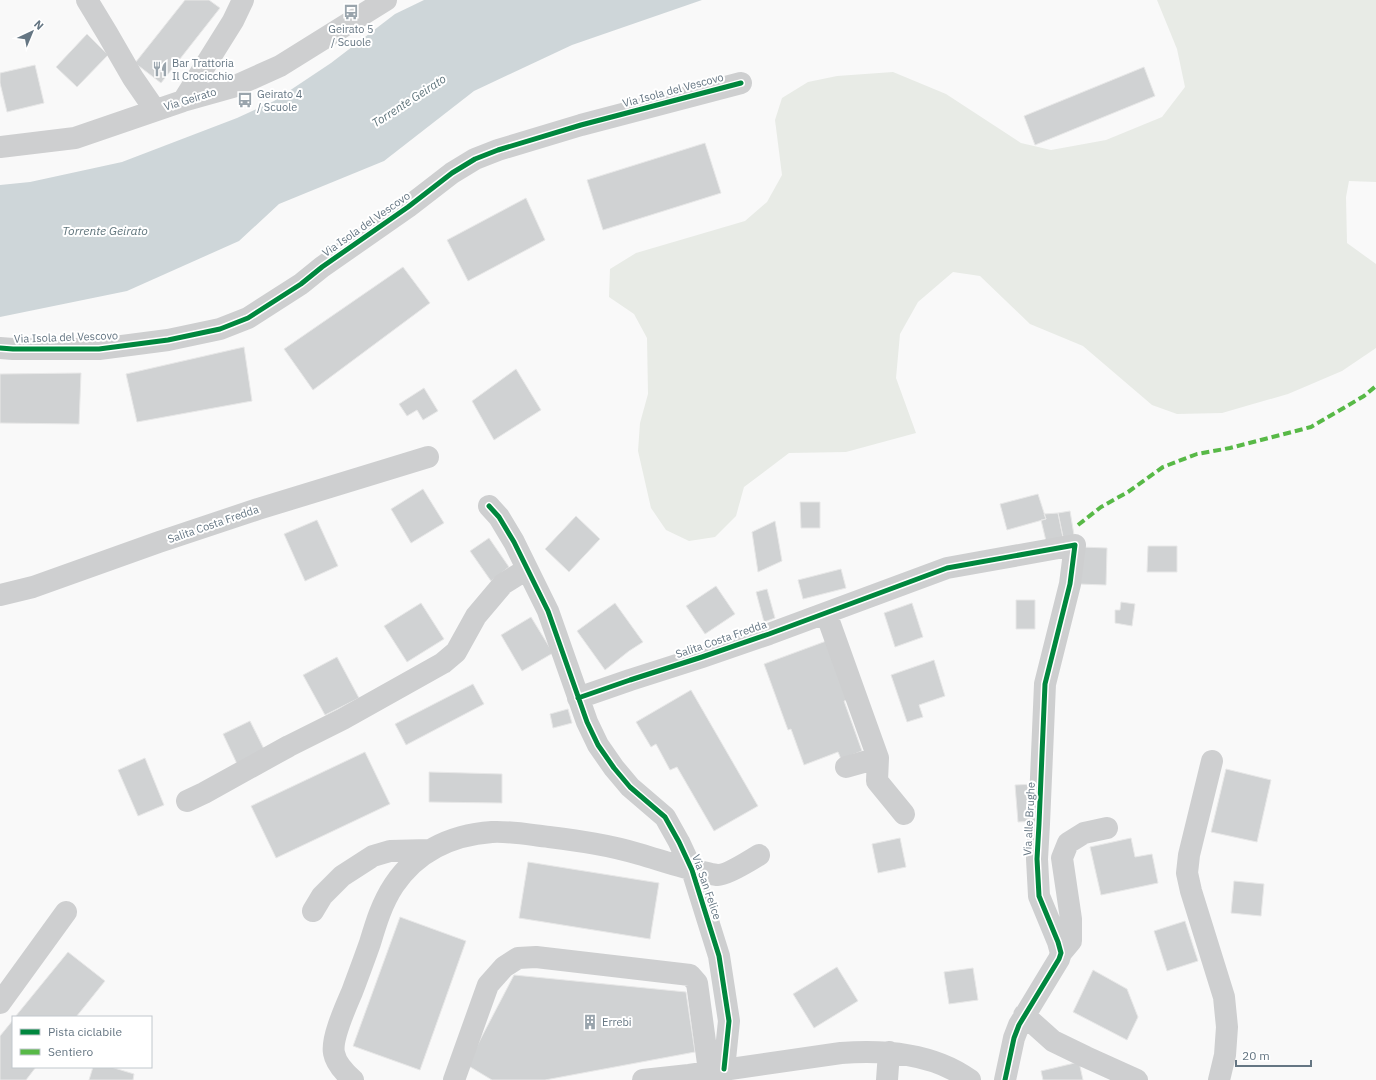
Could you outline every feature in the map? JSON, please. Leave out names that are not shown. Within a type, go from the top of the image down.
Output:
[{"type":"street","points":[[87,0],[133,78],[155,110]]},
{"type":"street","points":[[183,101],[234,21],[243,0]]},
{"type":"street","name":"Via Geirato","points":[[0,147],[75,138],[155,110],[233,87],[280,66],[386,0]]},
{"type":"street","name":"Via Isola del Vescovo","points":[[0,348],[99,349],[168,340],[220,329],[248,318],[301,284],[322,267],[408,207],[452,173],[475,159],[498,150],[581,125],[741,83]]},
{"type":"street","name":"Salita Costa Fredda","points":[[0,595],[33,588],[158,542],[258,509],[428,457]]},
{"type":"street","points":[[489,506],[499,517],[514,542],[548,611],[578,698]]},
{"type":"street","name":"Salita Costa Fredda","points":[[578,698],[702,657],[947,568],[1075,544]]},
{"type":"street","name":"Via alle Brughe","points":[[1061,953],[1039,896],[1036,860],[1045,684],[1070,584],[1075,544]]},
{"type":"street","points":[[188,801],[443,664],[456,652],[476,616],[503,584],[528,569]]},
{"type":"street","points":[[826,613],[878,758],[877,781],[904,814]]},
{"type":"street","name":"Via San Felice","points":[[578,698],[598,745],[614,768],[630,787],[665,817],[679,842],[692,870],[719,956],[729,1021],[694,1075]]},
{"type":"street","points":[[846,767],[878,758]]},
{"type":"street","points":[[1212,761],[1189,855],[1187,873],[1191,891],[1224,997],[1227,1027],[1225,1055],[1219,1080]]},
{"type":"street","points":[[1005,1080],[1014,1038],[1024,1015],[1059,959],[1061,953],[1071,941],[1071,919],[1062,858],[1068,843],[1084,833],[1107,828]]},
{"type":"street","points":[[353,1080],[344,1072],[337,1061],[334,1052],[335,1038],[364,959],[383,901],[410,864],[429,850],[446,842],[470,835],[493,832],[516,833],[592,842],[692,870],[720,875],[745,864],[759,855]]},
{"type":"street","points":[[313,911],[322,896],[342,876],[373,856],[390,851],[429,850]]},
{"type":"street","points":[[0,1003],[66,912]]},
{"type":"street","points":[[454,1080],[488,986],[504,967],[518,958],[536,957],[690,974],[697,983],[694,1075]]},
{"type":"street","points":[[1024,1015],[1053,1041],[1137,1080]]},
{"type":"street","points":[[643,1080],[694,1075],[841,1053],[866,1051],[889,1052],[933,1061],[970,1080]]},
{"type":"street","points":[[887,1080],[889,1052]]},
{"type":"shaded area","points":[[1157,0],[1376,0],[1376,182],[1349,181],[1346,197],[1347,243],[1376,264],[1376,348],[1342,371],[1288,394],[1222,413],[1177,414],[1152,405],[1083,346],[1030,324],[980,276],[953,272],[918,302],[900,334],[896,378],[916,433],[846,452],[789,453],[744,487],[736,516],[715,537],[689,541],[666,530],[651,508],[638,451],[640,423],[648,394],[647,338],[634,314],[609,297],[610,269],[636,253],[745,221],[767,202],[782,175],[775,120],[782,98],[808,82],[837,76],[893,72],[946,94],[1021,143],[1051,150],[1106,140],[1162,117],[1185,87],[1177,49]]},
{"type":"water","name":"Torrente Geirato","points":[[424,0],[702,0],[572,45],[474,91],[384,161],[279,204],[239,241],[127,291],[0,317],[0,185],[30,182],[122,162],[237,118],[274,101],[331,63],[395,14]]},
{"type":"building","points":[[185,0],[209,0],[220,8],[161,83],[135,63]]},
{"type":"building","points":[[87,34],[108,55],[77,87],[56,67]]},
{"type":"building","points":[[35,65],[44,103],[7,112],[0,83],[0,73]]},
{"type":"building","points":[[1144,67],[1155,96],[1035,145],[1024,116]]},
{"type":"building","points":[[705,143],[721,193],[603,230],[587,180]]},
{"type":"building","points":[[526,198],[545,240],[468,281],[447,240]]},
{"type":"building","points":[[403,267],[430,303],[313,390],[284,349]]},
{"type":"building","points":[[244,347],[252,401],[137,422],[126,374]]},
{"type":"building","points":[[516,369],[541,410],[494,440],[472,401]]},
{"type":"building","points":[[81,373],[79,424],[0,423],[0,374]]},
{"type":"building","points":[[424,388],[438,411],[423,420],[417,410],[407,416],[399,404]]},
{"type":"building","points":[[423,489],[444,523],[411,543],[391,509]]},
{"type":"building","points":[[1038,494],[1046,519],[1007,530],[1000,504]]},
{"type":"building","points":[[800,502],[820,502],[820,528],[801,528]]},
{"type":"building","points":[[1070,511],[1075,541],[1064,542],[1058,513]]},
{"type":"building","points":[[1058,513],[1064,542],[1047,545],[1041,520],[1046,519],[1044,514]]},
{"type":"building","points":[[576,516],[600,539],[569,572],[545,549]]},
{"type":"building","points":[[317,520],[338,566],[305,581],[284,534]]},
{"type":"building","points":[[775,521],[782,561],[758,572],[752,532]]},
{"type":"building","points":[[489,538],[509,567],[491,581],[470,551]]},
{"type":"building","points":[[1148,546],[1177,546],[1177,572],[1147,572]]},
{"type":"building","points":[[1080,547],[1107,548],[1106,585],[1079,584]]},
{"type":"building","points":[[841,569],[846,588],[803,599],[798,580]]},
{"type":"building","points":[[716,586],[735,614],[705,634],[686,606]]},
{"type":"building","points":[[767,589],[775,618],[764,622],[756,592]]},
{"type":"building","points":[[1016,600],[1035,600],[1035,629],[1016,629]]},
{"type":"building","points":[[1121,602],[1135,604],[1132,626],[1115,623],[1115,610],[1120,610]]},
{"type":"building","points":[[421,603],[444,639],[407,662],[384,626]]},
{"type":"building","points":[[615,603],[643,642],[605,670],[577,631]]},
{"type":"building","points":[[912,603],[923,637],[895,647],[884,613]]},
{"type":"building","points":[[531,617],[553,653],[522,671],[501,635]]},
{"type":"building","points":[[829,640],[848,700],[844,701],[862,751],[841,759],[838,752],[804,765],[791,729],[788,730],[764,664]]},
{"type":"building","points":[[337,657],[359,698],[325,715],[303,675]]},
{"type":"building","points":[[934,660],[945,696],[919,705],[923,717],[907,722],[891,675]]},
{"type":"building","points":[[473,684],[484,704],[406,745],[395,724]]},
{"type":"building","points":[[691,690],[758,806],[714,831],[677,767],[670,770],[656,744],[651,747],[636,722]]},
{"type":"building","points":[[568,709],[572,723],[553,728],[550,714]]},
{"type":"building","points":[[250,721],[266,753],[238,766],[223,734]]},
{"type":"building","points":[[365,752],[390,804],[276,858],[251,806]]},
{"type":"building","points":[[145,758],[164,805],[138,816],[118,770]]},
{"type":"building","points":[[1226,769],[1271,780],[1257,842],[1211,832]]},
{"type":"building","points":[[429,772],[502,774],[502,803],[429,802]]},
{"type":"building","points":[[1034,784],[1037,821],[1018,822],[1015,785]]},
{"type":"building","points":[[900,838],[906,867],[878,873],[872,844]]},
{"type":"building","points":[[1131,838],[1135,857],[1152,854],[1158,883],[1101,895],[1090,847]]},
{"type":"building","points":[[528,862],[659,883],[650,939],[519,918]]},
{"type":"building","points":[[1234,881],[1264,884],[1261,916],[1231,913]]},
{"type":"building","points":[[400,917],[466,941],[420,1070],[353,1046]]},
{"type":"building","points":[[1185,921],[1198,961],[1167,971],[1154,931]]},
{"type":"building","points":[[68,952],[105,981],[77,1016],[16,1016]]},
{"type":"building","points":[[837,967],[858,1001],[814,1028],[793,994]]},
{"type":"building","points":[[973,968],[978,1000],[949,1004],[944,972]]},
{"type":"building","points":[[1093,970],[1127,989],[1138,1017],[1127,1040],[1073,1012]]},
{"type":"building","name":"Errebi","points":[[514,975],[686,992],[695,1052],[545,1080],[492,1080],[467,1065]]},
{"type":"building","points":[[12,1021],[12,1068],[35,1068],[26,1080],[0,1080],[0,1036]]},
{"type":"building","points":[[1079,1062],[1083,1080],[1043,1080],[1041,1071]]},
{"type":"building","points":[[93,1068],[114,1068],[134,1074],[133,1080],[89,1080]]},
{"type":"marked path","points":[[1078,525],[1101,507],[1128,492],[1163,467],[1197,454],[1230,448],[1311,427],[1364,396],[1376,386]]},
{"type":"cycle path","points":[[0,348],[99,349],[168,340],[220,329],[248,318],[301,284],[322,267],[408,207],[452,173],[475,159],[498,150],[581,125],[741,83]]},
{"type":"cycle path","points":[[489,506],[499,517],[514,542],[548,611],[587,722],[598,745],[614,768],[630,787],[665,817],[692,870],[719,956],[729,1021],[724,1069]]},
{"type":"cycle path","points":[[578,698],[769,634],[947,568],[1075,545],[1070,584],[1045,684],[1037,859],[1039,896],[1061,953],[1059,959],[1019,1025],[1014,1038],[1005,1080]]},
{"type":"place","name":"Geirato 5 / Scuole","points":[[351,12]]},
{"type":"place","name":"Bar Trattoria Il Crocicchio","points":[[160,69]]},
{"type":"place","name":"Geirato 4 / Scuole","points":[[245,100]]},
{"type":"place","name":"Errebi","points":[[590,1022]]}]
